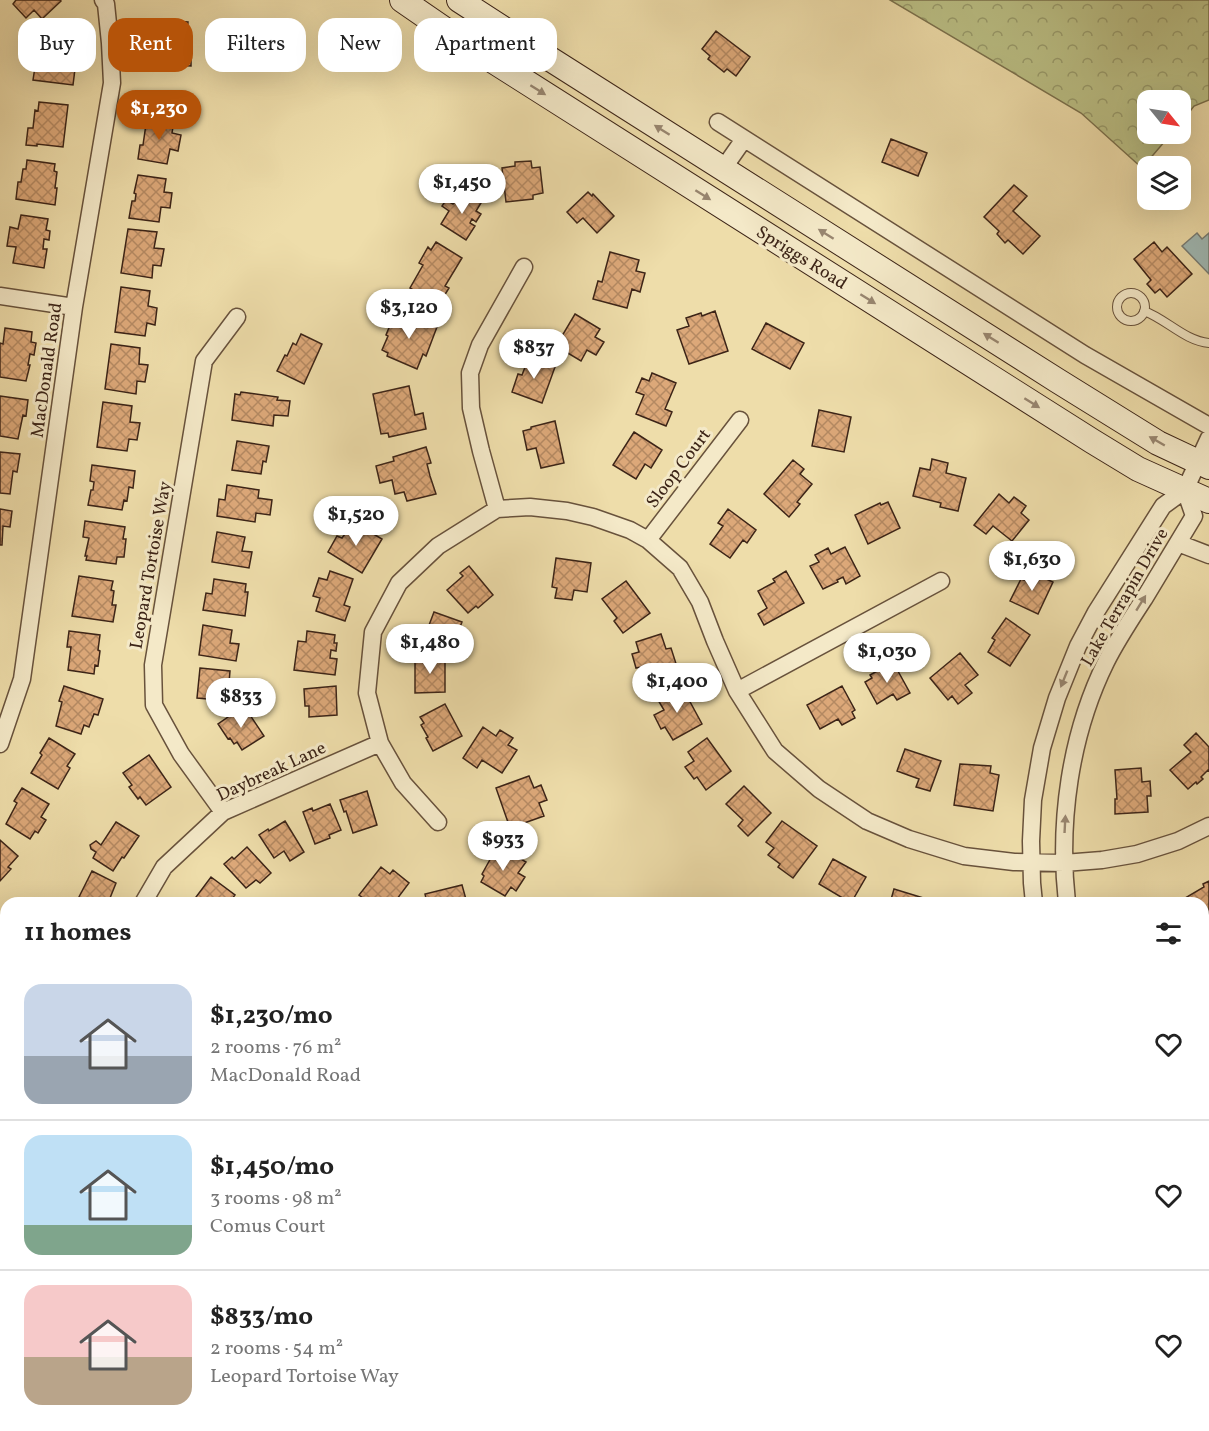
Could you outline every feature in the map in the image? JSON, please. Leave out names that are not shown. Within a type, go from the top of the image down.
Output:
[{"type":"main road","name":"Spriggs Road","points":[[402,0],[490,59],[1092,441],[1138,469],[1209,501]]},
{"type":"main road","name":"Spriggs Road","points":[[459,0],[1108,412],[1158,443],[1203,465]]},
{"type":"street","name":"MacDonald Road","points":[[0,744],[22,679],[74,307],[111,83],[110,43],[106,4],[103,0]]},
{"type":"street","points":[[718,122],[1085,355],[1209,426]]},
{"type":"street","points":[[723,169],[744,139]]},
{"type":"street","points":[[497,509],[471,408],[470,373],[480,345],[524,267]]},
{"type":"street","points":[[0,296],[74,307]]},
{"type":"street","name":"Leopard Tortoise Way","points":[[223,812],[181,754],[154,705],[153,665],[204,361],[237,317]]},
{"type":"street","name":"Sloop Court","points":[[648,540],[740,420]]},
{"type":"street","name":"Lake Terrapin Drive","points":[[1034,897],[1031,862],[1033,800],[1042,748],[1056,698],[1096,612],[1163,506],[1185,490],[1203,465],[1209,438]]},
{"type":"street","name":"Lake Terrapin Drive","points":[[1067,897],[1064,863],[1065,817],[1076,747],[1092,696],[1114,647],[1194,516],[1185,490]]},
{"type":"street","points":[[438,822],[403,783],[380,742],[367,693],[373,632],[399,583],[438,546],[497,509],[530,507],[567,511],[630,530],[648,540],[680,568],[700,602],[737,691],[775,751],[819,789],[867,821],[909,839],[964,856],[1014,862],[1064,863],[1137,854],[1178,841],[1209,826]]},
{"type":"street","points":[[1178,543],[1209,555]]},
{"type":"street","points":[[737,691],[941,581]]},
{"type":"street","name":"Daybreak Lane","points":[[146,897],[164,867],[223,812],[380,742]]},
{"type":"lane","points":[[1144,311],[1191,338],[1209,343]]},
{"type":"green space","points":[[890,0],[1209,0],[1209,100],[1194,106],[1191,110],[1191,90],[1137,90],[1137,144],[1162,144],[1152,156],[1137,156],[1137,163],[1081,113]]},
{"type":"water","points":[[1197,233],[1202,239],[1209,233],[1209,274],[1182,246]]},
{"type":"building","points":[[16,0],[61,1],[43,18],[34,10],[26,18],[13,4]]},
{"type":"building","points":[[716,31],[750,57],[736,76],[727,69],[724,72],[708,59],[710,56],[702,49]]},
{"type":"building","points":[[34,72],[75,72],[73,85],[33,80]]},
{"type":"building","points":[[39,102],[68,105],[63,147],[26,145],[28,128],[33,128],[35,110],[38,111]]},
{"type":"building","points":[[147,117],[174,121],[172,133],[181,135],[178,151],[170,149],[167,164],[138,159],[140,145],[143,145]]},
{"type":"building","points":[[891,139],[927,153],[918,176],[882,162]]},
{"type":"building","points":[[27,160],[55,164],[54,171],[57,172],[55,188],[57,188],[55,205],[16,199],[18,182],[21,182]]},
{"type":"building","points":[[531,161],[532,168],[540,167],[543,193],[533,195],[533,199],[506,202],[502,168],[515,166],[515,162]]},
{"type":"building","points":[[138,175],[166,179],[164,192],[172,193],[170,208],[161,207],[159,222],[129,218],[132,201],[135,201],[136,194],[134,193]]},
{"type":"building","points":[[1014,185],[1027,196],[1013,211],[1040,236],[1023,254],[1008,240],[1005,243],[997,234],[999,231],[984,217]]},
{"type":"building","points":[[462,191],[481,203],[476,211],[481,214],[476,222],[472,219],[470,223],[475,226],[466,240],[441,224],[449,211],[442,206],[446,200],[453,204]]},
{"type":"building","points":[[588,192],[592,196],[593,194],[614,216],[597,233],[583,218],[577,223],[567,212]]},
{"type":"building","points":[[21,215],[48,219],[46,230],[50,231],[49,240],[44,239],[43,249],[47,249],[44,268],[13,263],[16,247],[7,246],[10,227],[18,229]]},
{"type":"building","points":[[128,229],[157,232],[154,248],[164,249],[161,266],[153,265],[152,278],[121,273]]},
{"type":"building","points":[[436,242],[462,258],[445,286],[449,288],[438,306],[410,288],[423,265],[419,263],[428,247],[431,250]]},
{"type":"building","points":[[1154,242],[1162,252],[1167,247],[1192,274],[1167,297],[1160,289],[1155,293],[1147,284],[1151,280],[1134,259]]},
{"type":"building","points":[[610,252],[639,260],[636,271],[645,273],[640,292],[632,289],[627,308],[593,299],[598,281],[602,282]]},
{"type":"building","points":[[121,287],[150,291],[148,306],[157,308],[155,325],[147,323],[145,336],[115,332]]},
{"type":"building","points":[[396,311],[437,327],[426,356],[423,354],[417,369],[387,356],[388,353],[382,350]]},
{"type":"building","points":[[715,311],[728,351],[689,364],[677,330],[689,326],[686,318],[701,313],[702,316]]},
{"type":"building","points":[[575,314],[600,329],[595,337],[604,342],[596,355],[587,350],[581,361],[556,346]]},
{"type":"building","points":[[766,323],[804,343],[790,369],[752,349]]},
{"type":"building","points":[[5,328],[32,332],[31,342],[36,343],[34,355],[30,354],[26,381],[0,377],[0,343],[3,344]]},
{"type":"building","points":[[301,334],[322,344],[304,384],[277,371],[285,355],[287,356],[293,343],[296,345]]},
{"type":"building","points":[[111,344],[140,348],[139,364],[148,365],[145,382],[137,381],[136,394],[105,389]]},
{"type":"building","points":[[529,357],[555,367],[542,403],[512,392],[518,374],[522,375]]},
{"type":"building","points":[[652,373],[676,383],[665,409],[672,412],[666,426],[636,414],[644,395],[636,392],[642,378],[649,381]]},
{"type":"building","points":[[409,386],[415,415],[423,413],[426,429],[389,437],[388,433],[381,434],[373,394]]},
{"type":"building","points":[[241,392],[290,401],[288,416],[274,415],[273,426],[232,420],[235,394],[240,395]]},
{"type":"building","points":[[0,396],[28,400],[26,416],[23,415],[18,439],[0,436]]},
{"type":"building","points":[[103,402],[132,406],[130,422],[140,423],[137,440],[129,439],[127,451],[97,447]]},
{"type":"building","points":[[819,410],[851,417],[844,452],[812,446]]},
{"type":"building","points":[[555,421],[564,463],[541,468],[536,448],[527,450],[523,431]]},
{"type":"building","points":[[634,432],[662,450],[651,468],[645,464],[636,479],[613,465]]},
{"type":"building","points":[[237,441],[269,446],[261,474],[232,470]]},
{"type":"building","points":[[426,447],[431,463],[427,464],[436,494],[407,501],[404,492],[395,494],[392,480],[380,483],[376,466],[394,461],[393,457]]},
{"type":"building","points":[[0,452],[20,454],[17,472],[13,471],[10,494],[0,493]]},
{"type":"building","points":[[932,459],[948,463],[946,473],[966,478],[958,511],[940,507],[941,503],[913,496],[920,468],[930,470]]},
{"type":"building","points":[[793,460],[804,469],[800,474],[812,484],[797,502],[800,504],[789,517],[764,494]]},
{"type":"building","points":[[92,465],[135,471],[133,488],[129,487],[127,501],[124,500],[122,510],[88,505],[94,482],[90,481]]},
{"type":"building","points":[[227,485],[259,490],[258,498],[272,500],[270,515],[256,513],[255,522],[217,516],[219,499],[225,500]]},
{"type":"building","points":[[999,494],[1009,503],[1014,497],[1026,506],[1021,513],[1029,520],[1012,541],[993,526],[986,534],[974,525]]},
{"type":"building","points":[[888,502],[900,528],[868,544],[855,515],[880,503],[881,505]]},
{"type":"building","points":[[0,509],[12,511],[10,527],[3,526],[2,545],[0,545]]},
{"type":"building","points":[[728,509],[756,530],[747,543],[743,540],[730,558],[710,544],[723,526],[718,523]]},
{"type":"building","points":[[85,521],[125,527],[124,557],[117,557],[116,564],[86,560],[89,538],[83,537]]},
{"type":"building","points":[[355,523],[382,539],[362,573],[328,552],[337,536],[342,538],[348,530],[351,531]]},
{"type":"building","points":[[217,532],[245,537],[242,551],[252,552],[249,568],[212,562]]},
{"type":"building","points":[[845,547],[860,576],[846,584],[843,577],[823,589],[810,566],[819,562],[815,555],[828,548],[831,554]]},
{"type":"building","points":[[556,558],[591,563],[587,592],[574,590],[572,600],[555,598],[557,588],[552,587]]},
{"type":"building","points":[[469,566],[493,595],[468,613],[447,590],[463,576],[460,573]]},
{"type":"building","points":[[330,571],[353,579],[344,605],[350,607],[345,621],[316,611],[320,598],[313,596],[319,578],[327,580]]},
{"type":"building","points":[[786,571],[804,603],[764,625],[758,614],[767,608],[758,591],[775,582],[773,579]]},
{"type":"building","points":[[1029,571],[1053,582],[1038,614],[1010,601],[1021,579],[1024,580]]},
{"type":"building","points":[[79,576],[113,581],[112,605],[116,605],[113,622],[72,616]]},
{"type":"building","points":[[214,579],[246,584],[245,592],[248,592],[245,616],[203,610],[206,593],[212,594]]},
{"type":"building","points":[[626,581],[650,613],[623,633],[614,621],[617,618],[602,599]]},
{"type":"building","points":[[434,612],[462,622],[451,651],[423,641]]},
{"type":"building","points":[[1006,618],[1030,635],[1010,666],[988,652],[995,640],[992,638]]},
{"type":"building","points":[[203,625],[232,630],[230,643],[239,644],[236,661],[199,655]]},
{"type":"building","points":[[69,631],[100,635],[98,666],[95,665],[94,674],[68,670],[71,647],[67,647]]},
{"type":"building","points":[[307,631],[335,635],[336,651],[331,650],[330,658],[337,659],[335,675],[294,670],[298,641],[306,642]]},
{"type":"building","points":[[661,634],[666,649],[671,648],[679,673],[651,682],[645,666],[636,668],[632,654],[639,652],[636,642]]},
{"type":"building","points":[[960,653],[978,675],[965,685],[972,693],[958,704],[952,696],[948,700],[930,678]]},
{"type":"building","points":[[445,657],[445,692],[415,693],[415,658]]},
{"type":"building","points":[[893,662],[910,693],[897,700],[893,694],[877,704],[865,682],[872,678],[870,675]]},
{"type":"building","points":[[200,668],[230,671],[229,683],[232,684],[230,701],[197,698]]},
{"type":"building","points":[[64,686],[103,699],[98,715],[94,714],[89,727],[84,725],[81,734],[56,726],[62,702],[59,701]]},
{"type":"building","points":[[336,686],[337,715],[309,717],[309,706],[305,706],[304,689]]},
{"type":"building","points":[[842,686],[855,710],[852,712],[855,718],[842,725],[838,719],[820,729],[807,705]]},
{"type":"building","points":[[682,687],[702,724],[673,740],[665,727],[661,729],[654,715],[664,710],[658,700]]},
{"type":"building","points":[[445,704],[462,736],[433,751],[421,725],[424,723],[420,717]]},
{"type":"building","points":[[244,706],[264,736],[242,750],[237,742],[234,744],[230,738],[228,739],[218,724]]},
{"type":"building","points":[[483,727],[496,736],[500,730],[513,738],[508,745],[517,750],[502,773],[482,760],[477,768],[463,758]]},
{"type":"building","points":[[1196,733],[1209,747],[1209,771],[1201,777],[1203,779],[1188,789],[1170,770],[1191,752],[1184,745]]},
{"type":"building","points":[[49,738],[75,754],[67,766],[70,768],[58,789],[31,773]]},
{"type":"building","points":[[707,738],[731,771],[706,790],[697,777],[694,779],[685,767],[694,761],[688,752]]},
{"type":"building","points":[[905,749],[941,761],[930,791],[916,787],[919,779],[897,771]]},
{"type":"building","points":[[149,755],[171,787],[146,805],[129,787],[132,785],[123,773]]},
{"type":"building","points":[[960,764],[991,766],[990,773],[999,775],[993,811],[954,805]]},
{"type":"building","points":[[1141,768],[1142,782],[1150,781],[1151,796],[1147,796],[1148,812],[1115,814],[1115,799],[1117,799],[1115,770]]},
{"type":"building","points":[[529,776],[534,788],[541,785],[547,800],[539,803],[544,816],[510,828],[496,788]]},
{"type":"building","points":[[744,786],[771,813],[748,836],[738,826],[743,820],[726,804]]},
{"type":"building","points":[[22,788],[49,804],[41,817],[46,820],[38,833],[35,831],[30,839],[6,824],[17,803],[14,801]]},
{"type":"building","points":[[367,791],[377,825],[353,833],[340,800]]},
{"type":"building","points":[[330,804],[341,830],[329,835],[330,838],[315,844],[303,812],[312,808],[313,811]]},
{"type":"building","points":[[285,821],[304,852],[290,861],[284,851],[274,858],[259,835]]},
{"type":"building","points":[[782,821],[817,846],[793,878],[778,867],[780,864],[768,855],[774,848],[766,842]]},
{"type":"building","points":[[116,822],[139,836],[113,871],[93,858],[96,852],[91,849],[90,845],[96,841],[101,845]]},
{"type":"building","points":[[0,840],[18,856],[8,867],[11,869],[0,881]]},
{"type":"building","points":[[247,847],[271,873],[260,883],[256,880],[246,888],[224,864],[232,857],[234,859]]},
{"type":"building","points":[[497,847],[526,862],[518,873],[525,877],[516,891],[511,887],[505,896],[481,882],[484,876],[482,874]]},
{"type":"building","points":[[833,859],[866,877],[854,897],[841,897],[819,884]]},
{"type":"building","points":[[381,867],[390,874],[393,870],[409,883],[398,897],[362,897],[359,895]]},
{"type":"building","points":[[92,871],[116,883],[110,897],[79,897]]},
{"type":"building","points":[[211,877],[235,895],[234,897],[196,897]]},
{"type":"building","points":[[1209,881],[1209,897],[1187,897],[1204,887],[1203,884]]},
{"type":"building","points":[[462,885],[465,897],[426,897],[425,894]]},
{"type":"building","points":[[894,889],[920,897],[892,897]]}]
